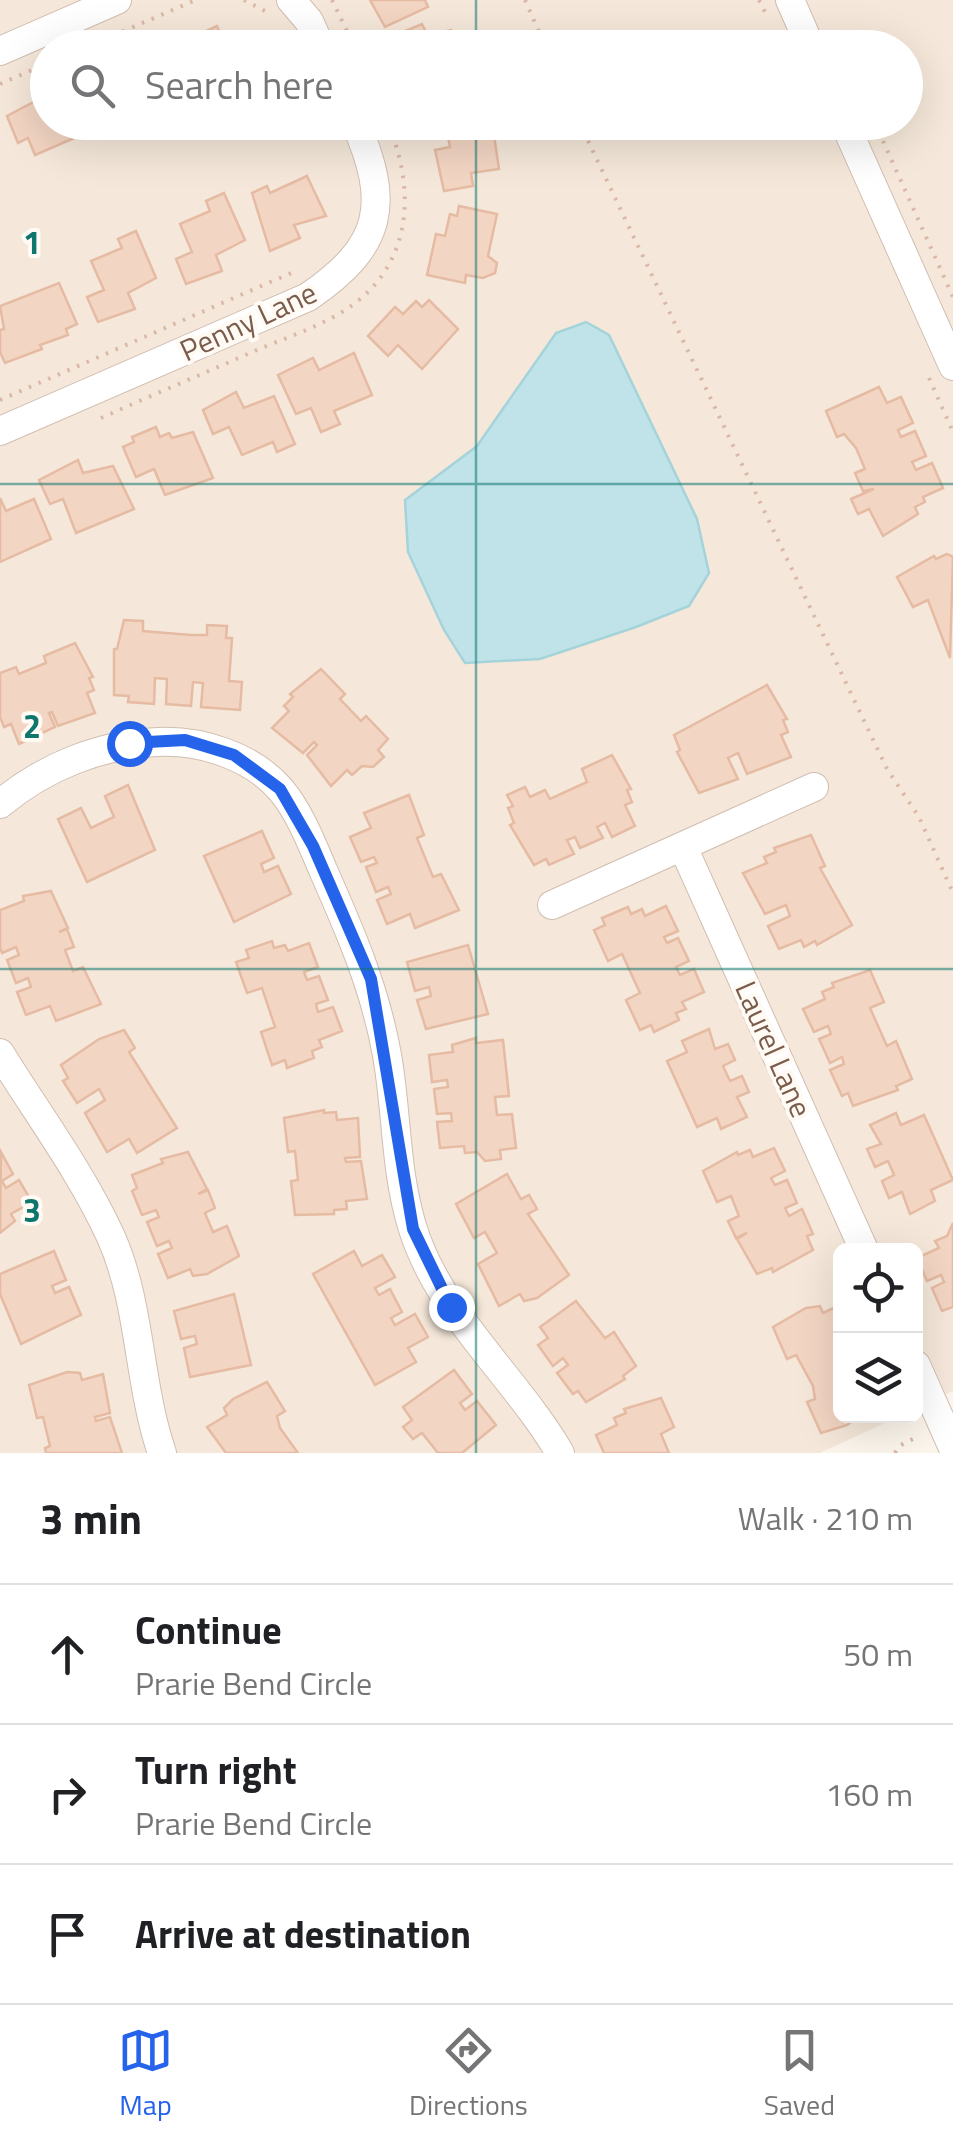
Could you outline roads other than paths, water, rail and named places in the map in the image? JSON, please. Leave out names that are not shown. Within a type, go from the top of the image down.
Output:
[{"type":"street","points":[[48,30],[116,0]]},
{"type":"street","points":[[291,0],[313,30]]},
{"type":"street","points":[[790,0],[803,30]]},
{"type":"street","points":[[0,51],[30,38]]},
{"type":"street","name":"Penny Lane","points":[[0,431],[308,296],[347,271],[370,236],[376,200],[372,162],[362,140]]},
{"type":"street","points":[[852,140],[953,366]]},
{"type":"street","points":[[0,804],[23,785],[79,758],[129,743],[185,740],[234,755],[280,789],[313,846],[371,979],[413,1229],[451,1307],[532,1405],[560,1453]]},
{"type":"street","points":[[552,904],[814,788]]},
{"type":"street","name":"Laurel Lane","points":[[683,847],[861,1243]]},
{"type":"street","points":[[0,1053],[111,1237],[130,1295],[147,1410],[162,1453]]},
{"type":"street","points":[[923,1381],[953,1448]]},
{"type":"water","points":[[586,322],[609,335],[697,519],[709,573],[689,606],[636,627],[540,659],[465,663],[444,630],[408,552],[405,500],[477,446],[556,333]]}]
